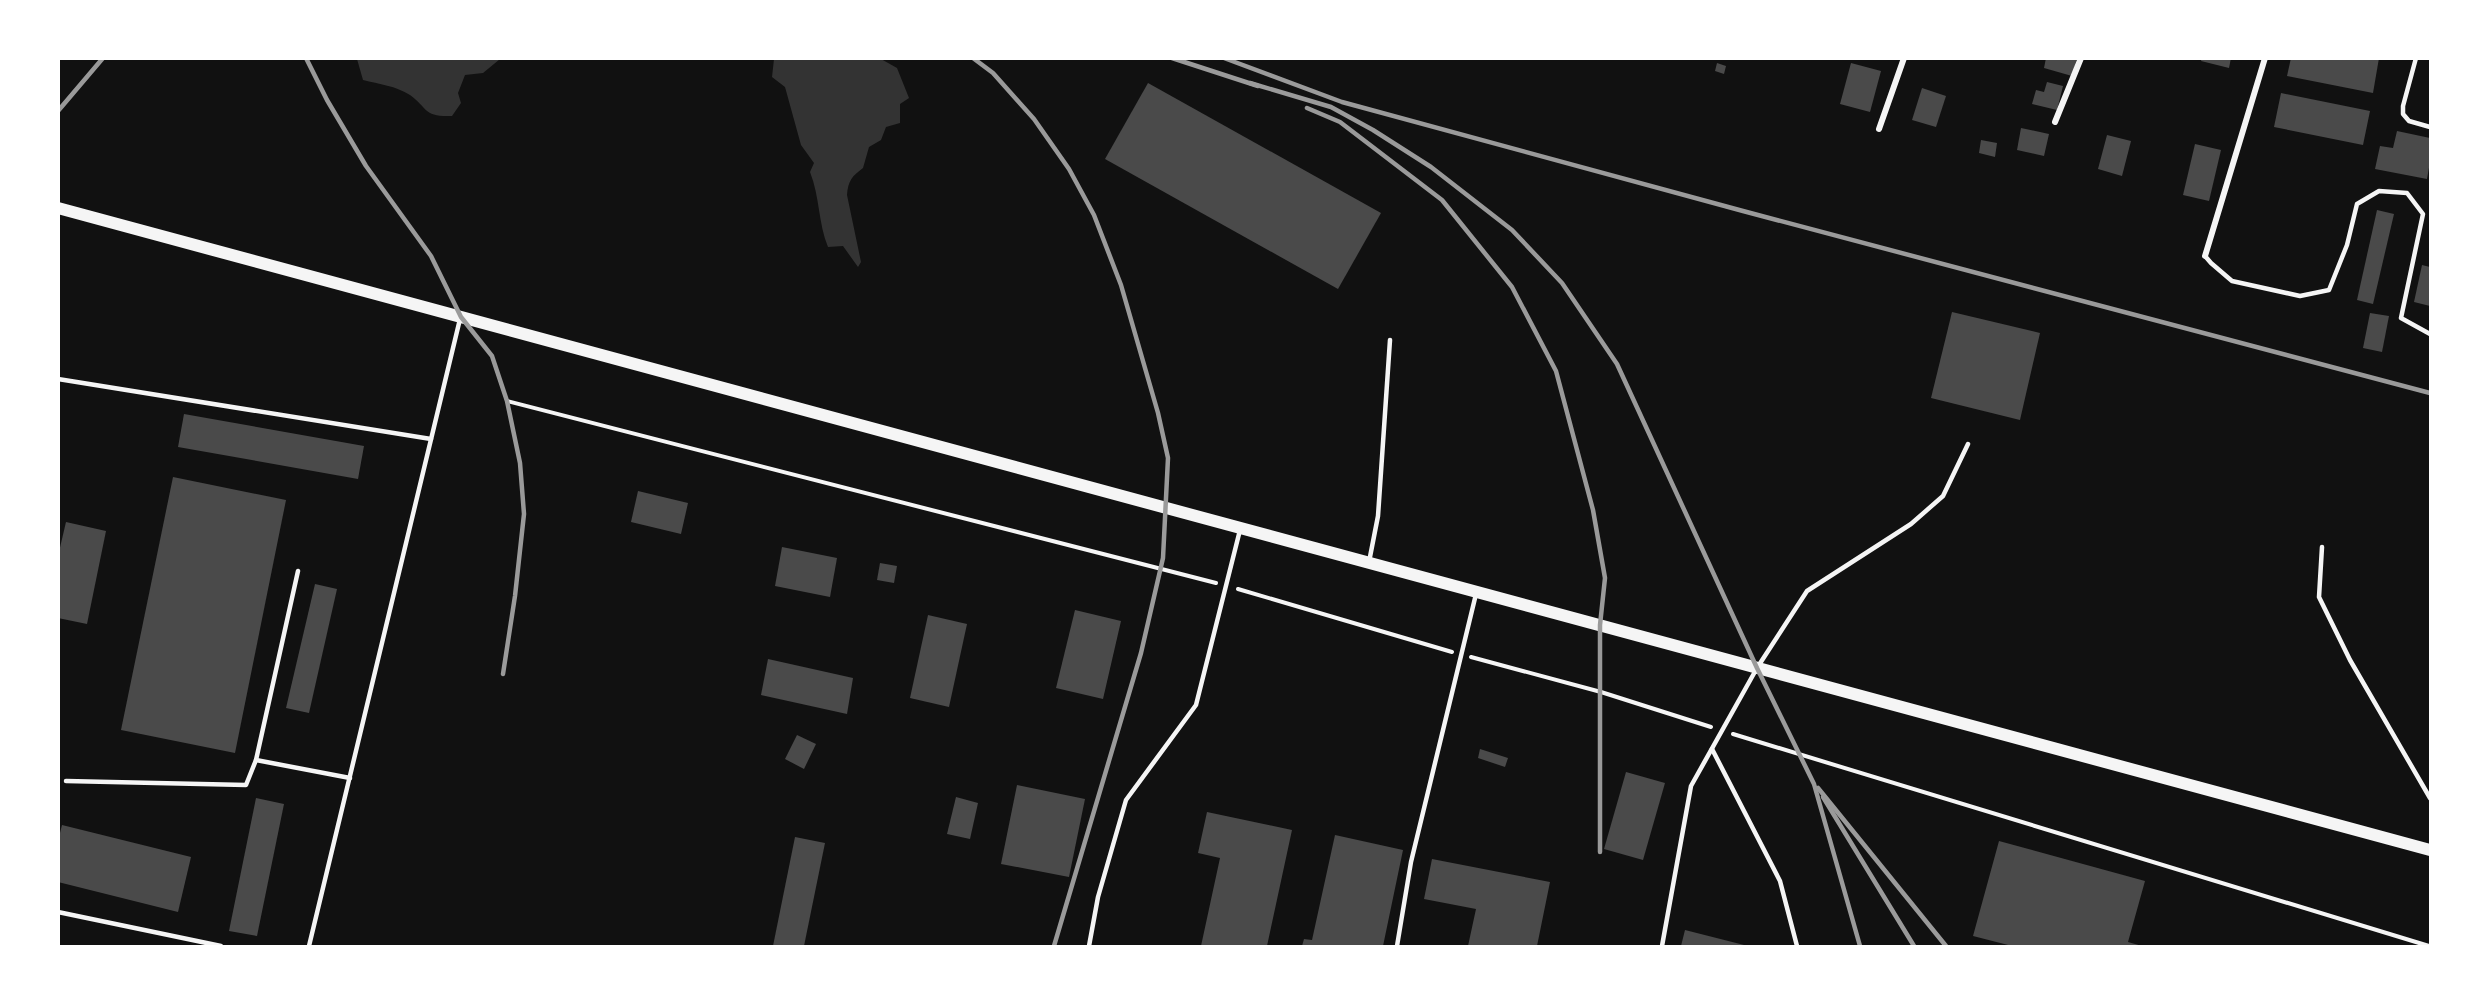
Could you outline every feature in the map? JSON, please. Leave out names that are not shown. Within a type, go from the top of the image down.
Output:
[{"type":"main road","points":[[58,208],[2430,849]]},
{"type":"street","points":[[1879,129],[1904,58]]},
{"type":"street","points":[[2055,122],[2081,58]]},
{"type":"street","points":[[2205,256],[2265,58]]},
{"type":"lane","points":[[2416,58],[2403,106],[2403,114],[2409,121],[2430,127]]},
{"type":"lane","points":[[2205,256],[2232,281],[2300,296],[2329,290],[2347,245],[2357,204],[2379,191],[2407,193],[2422,214],[2401,318],[2430,334]]},
{"type":"lane","points":[[309,946],[461,317]]},
{"type":"lane","points":[[1369,562],[1378,516],[1390,340]]},
{"type":"lane","points":[[58,379],[431,439]]},
{"type":"lane","points":[[1662,946],[1691,786],[1757,668],[1807,591],[1911,524],[1943,496],[1968,444]]},
{"type":"lane","points":[[1089,946],[1098,897],[1126,800],[1196,705],[1241,528]]},
{"type":"lane","points":[[2322,547],[2319,597],[2350,660],[2430,798]]},
{"type":"lane","points":[[66,781],[246,785],[256,760],[298,571]]},
{"type":"lane","points":[[1397,946],[1411,862],[1476,591]]},
{"type":"lane","points":[[1712,749],[1780,881],[1797,946]]},
{"type":"lane","points":[[256,760],[350,778]]},
{"type":"lane","points":[[58,912],[221,946]]},
{"type":"shaded area","points":[[357,58],[500,59],[483,73],[465,75],[458,93],[461,103],[452,116],[443,116],[427,111],[405,92],[363,80]]},
{"type":"shaded area","points":[[774,59],[881,59],[897,68],[909,98],[900,104],[900,123],[886,127],[881,140],[869,147],[863,168],[851,179],[848,186],[847,195],[861,262],[858,267],[843,246],[828,247],[810,172],[814,163],[801,145],[785,87],[772,77]]},
{"type":"building","points":[[2046,58],[2077,58],[2072,76],[2044,68]]},
{"type":"building","points":[[2202,58],[2231,58],[2229,68],[2201,61]]},
{"type":"building","points":[[2291,58],[2379,58],[2373,93],[2287,76]]},
{"type":"building","points":[[1717,63],[1726,66],[1724,74],[1715,71]]},
{"type":"building","points":[[1851,63],[1881,71],[1870,112],[1840,104]]},
{"type":"building","points":[[2047,82],[2063,86],[2057,110],[2032,104],[2036,90],[2044,92]]},
{"type":"building","points":[[1148,83],[1381,213],[1338,289],[1105,159]]},
{"type":"building","points":[[1922,88],[1946,96],[1936,127],[1912,120]]},
{"type":"building","points":[[2281,93],[2370,111],[2363,145],[2274,127]]},
{"type":"building","points":[[2021,128],[2049,134],[2044,156],[2017,150]]},
{"type":"building","points":[[2397,131],[2430,138],[2427,179],[2375,169],[2380,146],[2393,148]]},
{"type":"building","points":[[2107,135],[2131,141],[2122,176],[2098,169]]},
{"type":"building","points":[[1981,140],[1997,143],[1995,157],[1979,153]]},
{"type":"building","points":[[2195,144],[2221,150],[2209,201],[2183,195]]},
{"type":"building","points":[[2377,210],[2394,214],[2373,304],[2357,300]]},
{"type":"building","points":[[2422,265],[2430,267],[2430,306],[2414,302]]},
{"type":"building","points":[[1952,312],[2040,333],[2020,420],[1931,398]]},
{"type":"building","points":[[2370,313],[2389,316],[2382,352],[2363,348]]},
{"type":"building","points":[[184,414],[364,446],[358,479],[178,447]]},
{"type":"building","points":[[173,477],[286,500],[235,753],[121,730]]},
{"type":"building","points":[[638,491],[688,503],[681,534],[631,522]]},
{"type":"building","points":[[66,522],[106,531],[87,624],[58,618],[58,556]]},
{"type":"building","points":[[782,547],[837,558],[830,597],[775,586]]},
{"type":"building","points":[[880,563],[897,566],[894,583],[877,580]]},
{"type":"building","points":[[315,584],[337,589],[309,713],[286,708]]},
{"type":"building","points":[[1075,610],[1121,621],[1103,699],[1056,688]]},
{"type":"building","points":[[928,615],[967,624],[949,707],[910,698]]},
{"type":"building","points":[[768,659],[853,678],[847,714],[761,695]]},
{"type":"building","points":[[797,735],[816,744],[804,769],[785,759]]},
{"type":"building","points":[[1480,749],[1508,758],[1505,767],[1478,758]]},
{"type":"building","points":[[1626,772],[1665,783],[1643,860],[1604,849]]},
{"type":"building","points":[[1017,785],[1085,799],[1069,877],[1001,864]]},
{"type":"building","points":[[956,797],[978,803],[970,839],[947,834]]},
{"type":"building","points":[[256,798],[284,804],[257,936],[229,931]]},
{"type":"building","points":[[1207,812],[1292,830],[1267,946],[1201,946],[1220,858],[1198,853]]},
{"type":"building","points":[[62,825],[191,857],[178,912],[58,882],[58,841]]},
{"type":"building","points":[[1335,835],[1403,850],[1383,946],[1302,946],[1304,939],[1312,940]]},
{"type":"building","points":[[795,837],[825,843],[804,946],[773,946]]},
{"type":"building","points":[[1999,841],[2145,881],[2128,942],[2142,946],[2012,946],[1973,936]]},
{"type":"building","points":[[1432,859],[1550,882],[1537,946],[1468,946],[1476,909],[1424,899]]},
{"type":"building","points":[[1685,930],[1748,946],[1681,946]]},
{"type":"railway","points":[[58,111],[103,58]]},
{"type":"railway","points":[[306,58],[327,100],[366,166],[431,256],[461,317],[492,356],[507,401],[520,463],[524,514],[503,674]]},
{"type":"railway","points":[[973,58],[993,73],[1034,119],[1069,169],[1094,215],[1121,285],[1158,413],[1168,458],[1163,558],[1141,653],[1054,946]]},
{"type":"railway","points":[[1172,58],[1258,86]]},
{"type":"railway","points":[[1224,58],[1342,102],[2430,393]]},
{"type":"railway","points":[[1250,83],[1331,107],[1373,130],[1431,167],[1512,230],[1562,283],[1617,364],[1757,668],[1814,784],[1860,946]]},
{"type":"railway","points":[[1307,108],[1340,122],[1442,200],[1512,287],[1556,371],[1593,510],[1605,578],[1600,625],[1600,852]]},
{"type":"railway","points":[[1818,788],[1946,946]]},
{"type":"railway","points":[[1823,797],[1914,946]]}]
